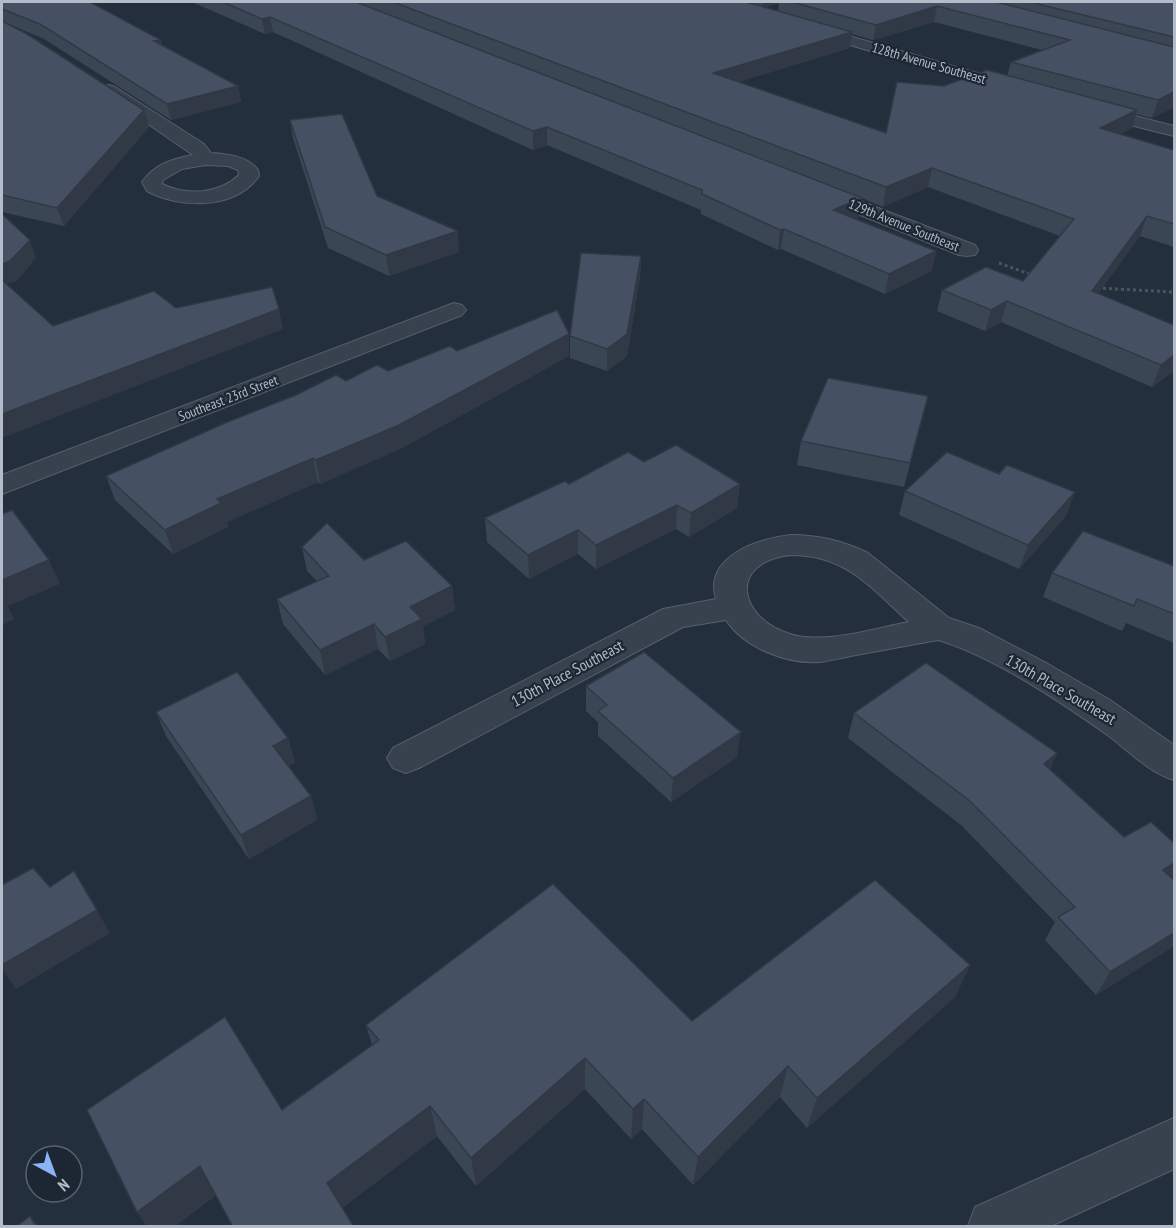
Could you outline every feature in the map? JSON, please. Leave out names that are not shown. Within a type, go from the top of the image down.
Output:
[{"type":"street","name":"128th Avenue Southeast","points":[[719,2],[1027,92]]},
{"type":"street","points":[[98,83],[198,148],[205,159]]},
{"type":"street","points":[[1071,105],[1174,131]]},
{"type":"street","name":"129th Avenue Southeast","points":[[802,184],[967,250]]},
{"type":"street","name":"Southeast 23rd Street","points":[[2,485],[454,310]]},
{"type":"street","name":"130th Place Southeast","points":[[938,628],[819,650],[795,647],[773,640],[754,630],[740,617],[729,587],[734,573],[744,561],[760,552],[780,546],[802,545],[824,548],[846,555],[864,566],[938,628],[964,635],[1018,663],[1121,723],[1174,765]]},
{"type":"street","name":"130th Place Southeast","points":[[406,758],[675,617],[735,607]]},
{"type":"street","points":[[994,1227],[1174,1143]]},
{"type":"path","points":[[967,250],[954,257],[973,263],[995,262],[1039,278]]},
{"type":"path","points":[[1095,288],[1174,292]]},
{"type":"building","points":[[2,2],[90,2],[161,40],[154,41],[238,86],[167,104],[40,24],[2,9]]},
{"type":"building","points":[[223,2],[356,2],[862,198],[833,210],[936,251],[889,274],[784,229],[780,230],[702,194],[702,190],[547,127],[533,131],[270,17],[262,19]]},
{"type":"building","points":[[393,2],[746,2],[852,32],[713,73],[886,133],[897,82],[944,86],[987,70],[1137,110],[1100,128],[1174,150],[1174,224],[1147,216],[1092,291],[1174,325],[1174,355],[1161,365],[1007,301],[991,310],[942,290],[986,267],[1023,281],[1074,219],[932,168],[886,187]]},
{"type":"building","points":[[792,2],[996,2],[1174,47],[1174,92],[1158,100],[1011,62],[1070,40],[937,6],[876,25]]},
{"type":"building","points":[[1030,2],[1174,2],[1174,37]]},
{"type":"building","points":[[2,21],[27,34],[144,110],[57,208],[2,195]]},
{"type":"building","points":[[342,114],[377,196],[458,231],[386,255],[325,227],[290,120]]},
{"type":"building","points":[[2,214],[30,240],[10,261],[2,264]]},
{"type":"building","points":[[581,253],[641,256],[627,334],[607,349],[570,336]]},
{"type":"building","points":[[2,280],[53,326],[154,291],[176,308],[272,287],[279,309],[2,414]]},
{"type":"building","points":[[557,310],[569,334],[399,425],[316,460],[313,458],[217,499],[221,503],[165,530],[106,476],[225,423],[296,395],[336,375],[346,381],[377,365],[388,371],[450,346],[457,351]]},
{"type":"building","points":[[828,378],[928,396],[910,463],[801,441]]},
{"type":"building","points":[[676,445],[740,484],[691,513],[677,505],[596,545],[578,530],[528,555],[485,518],[565,481],[569,484],[628,452],[644,462]]},
{"type":"building","points":[[947,452],[999,474],[1007,465],[1075,492],[1028,545],[905,491]]},
{"type":"building","points":[[12,510],[49,560],[2,580],[2,514]]},
{"type":"building","points":[[327,523],[364,560],[406,541],[452,586],[410,607],[422,619],[385,637],[374,624],[320,650],[277,599],[329,576],[302,547]]},
{"type":"building","points":[[1083,531],[1174,566],[1174,614],[1137,599],[1134,606],[1052,573]]},
{"type":"building","points":[[644,652],[741,732],[673,778],[598,711],[607,705],[586,686]]},
{"type":"building","points":[[926,663],[1057,753],[1044,764],[1124,837],[1151,822],[1174,843],[1174,863],[1163,870],[1174,880],[1174,933],[1110,972],[1058,917],[1075,907],[970,801],[854,713]]},
{"type":"building","points":[[237,672],[288,738],[273,746],[311,796],[241,835],[156,712]]},
{"type":"building","points":[[33,868],[50,887],[74,871],[97,910],[2,965],[2,885]]},
{"type":"building","points":[[875,880],[970,965],[817,1098],[788,1066],[698,1157],[644,1099],[633,1109],[585,1058],[471,1158],[430,1106],[327,1183],[354,1227],[233,1227],[200,1166],[137,1212],[87,1110],[225,1017],[282,1110],[379,1040],[366,1025],[553,884],[692,1021]]},
{"type":"building","points":[[30,1216],[36,1227],[16,1227]]}]
